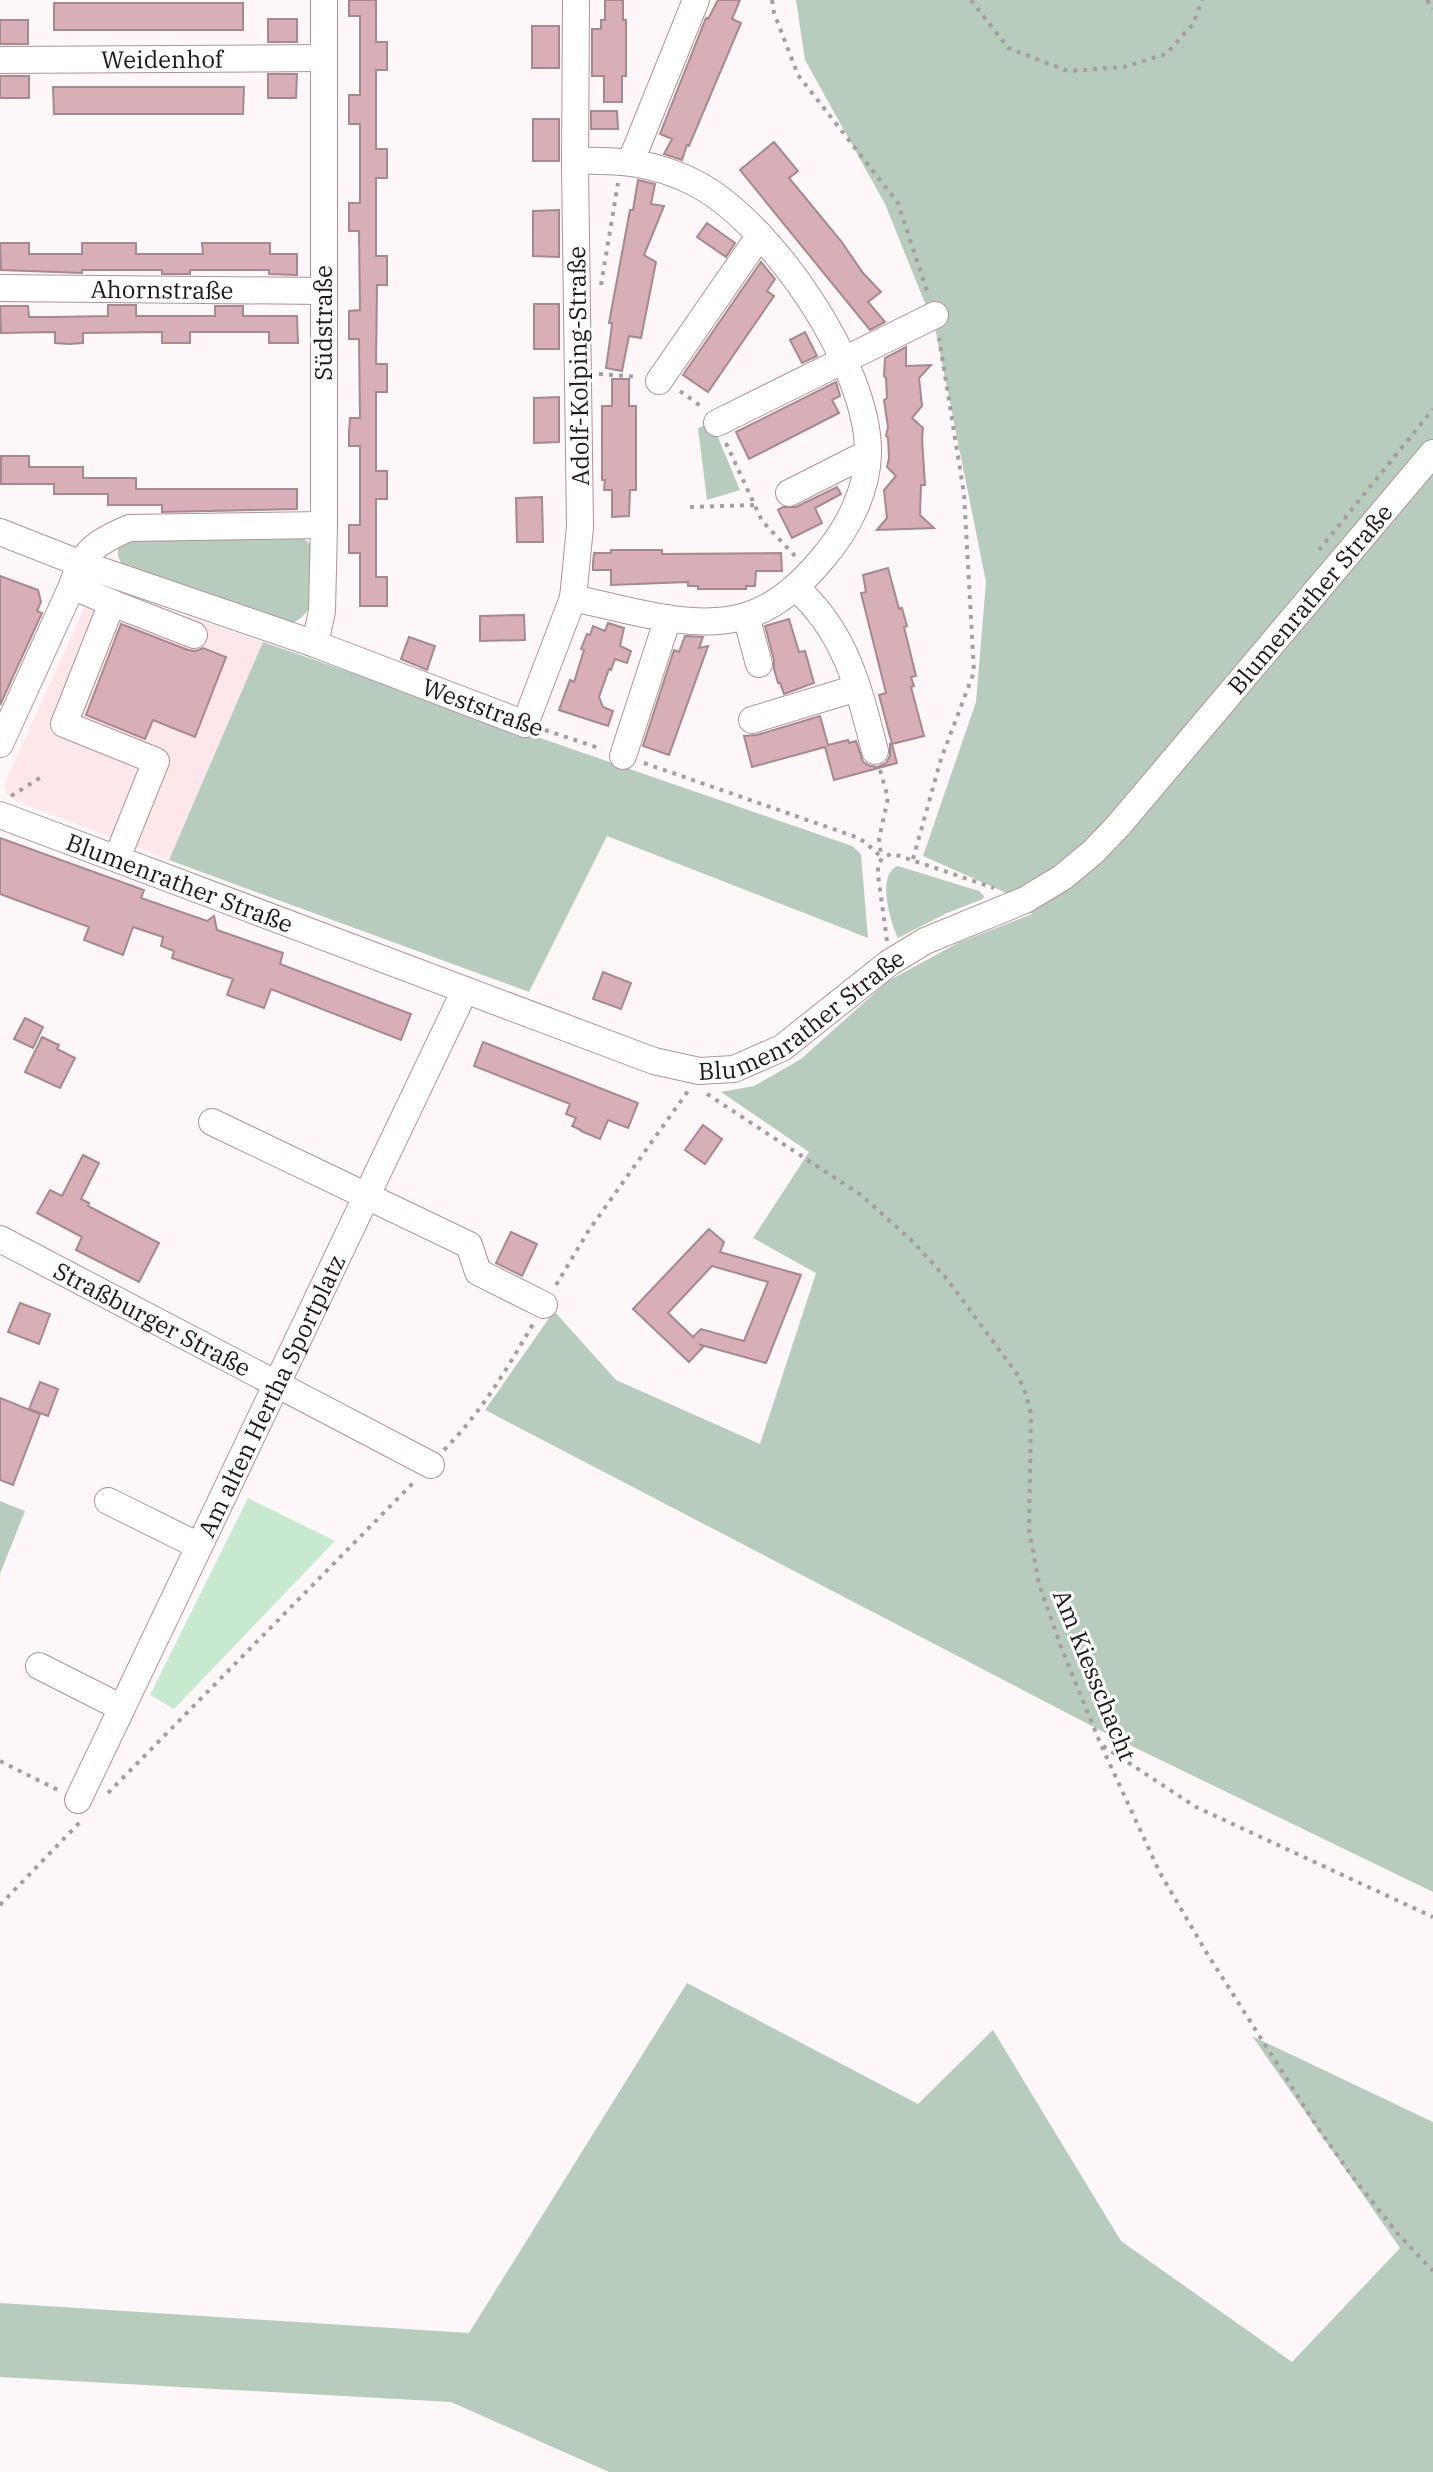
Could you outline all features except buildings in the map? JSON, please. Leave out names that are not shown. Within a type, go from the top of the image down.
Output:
[{"type":"street","name":"Südstraße","points":[[315,644],[322,611],[324,525],[324,0]]},
{"type":"street","name":"Adolf-Kolping-Straße","points":[[525,724],[573,598],[580,527],[576,0]]},
{"type":"street","points":[[626,161],[696,0]]},
{"type":"street","name":"Weidenhof","points":[[0,60],[324,58]]},
{"type":"street","points":[[573,598],[691,622],[746,616],[766,607],[803,581],[833,546],[858,504],[868,453],[858,399],[842,359],[803,288],[760,235],[696,183],[659,167],[626,161],[575,161]]},
{"type":"street","points":[[659,381],[760,235]]},
{"type":"street","name":"Ahornstraße","points":[[0,288],[323,291]]},
{"type":"street","points":[[717,423],[935,315]]},
{"type":"street","points":[[789,493],[868,453]]},
{"type":"street","name":"Blumenrather Straße","points":[[3,808],[117,858],[654,1061],[699,1071],[734,1069],[782,1048],[889,963],[925,941],[1025,900],[1063,877],[1093,852],[1433,453]]},
{"type":"street","points":[[0,744],[76,575],[101,541],[129,528],[324,525]]},
{"type":"street","name":"Weststraße","points":[[0,532],[76,575],[315,644],[525,724]]},
{"type":"street","points":[[76,575],[112,603],[194,635]]},
{"type":"street","points":[[803,581],[812,602],[845,651],[875,751]]},
{"type":"street","points":[[112,603],[64,724],[156,761],[117,858]]},
{"type":"street","points":[[746,616],[759,664]]},
{"type":"street","points":[[623,756],[668,618]]},
{"type":"street","points":[[752,720],[857,688]]},
{"type":"street","name":"Am alten Hertha Sportplatz","points":[[84,1806],[122,1708],[465,990]]},
{"type":"street","points":[[212,1122],[469,1245],[478,1272],[544,1305]]},
{"type":"street","name":"Straßburger Straße","points":[[0,1239],[431,1465]]},
{"type":"street","points":[[108,1501],[199,1546]]},
{"type":"street","points":[[39,1666],[122,1708]]},
{"type":"path","points":[[772,0],[798,75],[898,203],[935,315],[964,494],[974,672],[941,759],[913,859]]},
{"type":"path","points":[[971,0],[1008,48],[1068,71],[1124,67],[1166,54],[1193,24],[1202,0]]},
{"type":"path","points":[[1427,0],[1433,9]]},
{"type":"path","points":[[599,298],[626,161]]},
{"type":"path","points":[[579,374],[627,375],[668,382],[714,417],[762,521],[782,539],[803,581]]},
{"type":"path","points":[[1314,555],[1433,409]]},
{"type":"path","points":[[690,507],[755,505]]},
{"type":"path","name":"Weststraße","points":[[525,724],[856,837],[882,858]]},
{"type":"path","points":[[875,751],[888,798],[879,839],[882,858],[878,875],[889,963]]},
{"type":"path","points":[[3,808],[43,776]]},
{"type":"path","points":[[882,858],[891,854],[913,859],[1002,891],[992,897]]},
{"type":"path","points":[[0,1905],[84,1806],[473,1420],[589,1230],[692,1085]]},
{"type":"path","name":"Am Kiesschacht","points":[[709,1095],[861,1195],[912,1241],[947,1279],[1017,1374],[1031,1414],[1029,1529],[1039,1584],[1101,1745],[1160,1873],[1286,2080],[1352,2176],[1398,2234],[1433,2271]]},
{"type":"path","points":[[1101,1745],[1196,1807],[1433,1917]]},
{"type":"path","points":[[0,1761],[84,1806]]},
{"type":"shaded area","points":[[796,0],[1433,0],[1433,1892],[1111,1736],[485,1410],[554,1311],[616,1380],[760,1444],[816,1273],[753,1238],[809,1152],[721,1092],[754,1086],[801,1059],[888,981],[958,943],[1032,914],[1002,891],[923,856],[976,702],[986,582],[935,328],[885,204],[805,60]]},
{"type":"shaded area","points":[[712,423],[740,490],[707,500],[698,428]]},
{"type":"shaded area","points":[[132,534],[304,539],[311,544],[311,601],[308,610],[292,624],[123,566],[118,557],[118,547]]},
{"type":"shaded area","points":[[123,594],[263,642],[169,860],[16,801],[7,794],[4,785],[85,606],[101,595]]},
{"type":"shaded area","points":[[263,642],[852,846],[861,854],[868,938],[607,836],[529,992],[169,860]]},
{"type":"shaded area","points":[[898,866],[979,891],[983,899],[898,938],[886,888],[891,870]]},
{"type":"shaded area","points":[[248,1498],[335,1541],[174,1709],[150,1695]]},
{"type":"shaded area","points":[[0,1501],[25,1511],[0,1574]]},
{"type":"shaded area","points":[[687,1983],[918,2104],[993,2030],[1121,2241],[1292,2362],[1400,2248],[1252,2036],[1433,2122],[1433,2472],[609,2472],[451,2402],[0,2377],[0,2303],[469,2333]]}]
